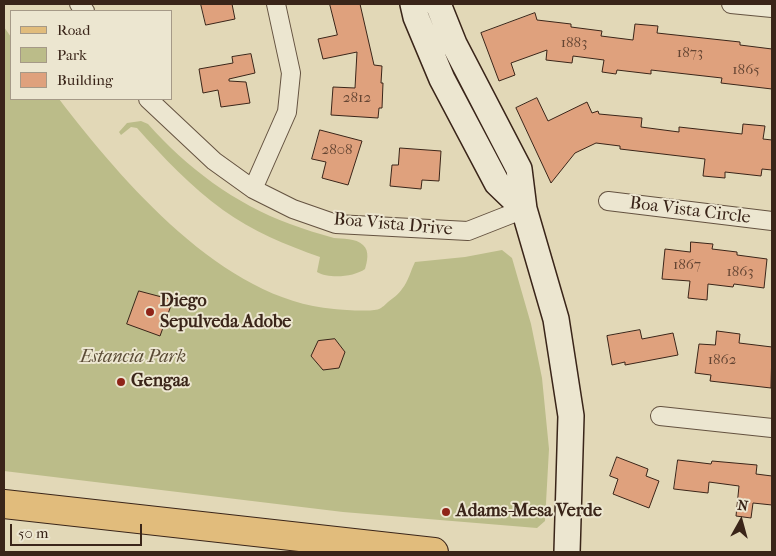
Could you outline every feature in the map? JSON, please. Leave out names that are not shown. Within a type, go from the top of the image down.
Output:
[{"type":"main road","points":[[4,504],[434,552]]},
{"type":"street","points":[[253,189],[287,112],[291,73],[276,4]]},
{"type":"street","points":[[731,4],[772,8]]},
{"type":"street","points":[[431,7],[454,44],[519,170],[524,209],[556,319],[570,416],[567,552]]},
{"type":"street","name":"Boa Vista Drive","points":[[149,100],[214,161],[253,189],[293,209],[336,224],[468,231],[524,209]]},
{"type":"street","name":"Boa Vista Circle","points":[[608,201],[772,221]]},
{"type":"street","points":[[660,416],[772,428]]},
{"type":"green space","name":"Estancia Park","points":[[4,27],[10,36],[10,100],[60,100],[113,166],[145,200],[179,232],[215,260],[253,284],[293,301],[334,309],[375,310],[383,307],[401,291],[415,262],[465,257],[502,250],[512,258],[531,324],[542,378],[549,449],[545,521],[537,528],[343,512],[4,471]]},
{"type":"green space","points":[[141,121],[148,124],[178,155],[195,169],[213,183],[250,206],[306,230],[334,238],[357,241],[365,247],[367,253],[365,269],[348,275],[328,276],[322,274],[317,272],[320,257],[270,237],[234,218],[189,182],[137,128],[131,127],[121,135],[119,132],[127,123]]},
{"type":"building","points":[[201,4],[232,4],[235,19],[206,25]]},
{"type":"building","points":[[330,4],[360,4],[374,65],[382,66],[382,108],[379,108],[378,118],[331,115],[333,87],[355,88],[357,52],[323,59],[318,39],[337,35]]},
{"type":"building","points":[[535,13],[537,20],[571,24],[571,27],[602,31],[601,36],[633,40],[635,24],[658,26],[657,33],[740,42],[740,45],[772,49],[772,89],[721,83],[722,78],[651,70],[651,74],[617,70],[616,74],[602,72],[604,60],[573,56],[572,63],[546,60],[547,50],[511,63],[515,75],[499,81],[481,33]]},
{"type":"building","points":[[251,54],[255,73],[229,79],[229,81],[246,82],[250,103],[221,107],[218,90],[203,93],[199,69],[233,63],[232,57]]},
{"type":"building","points":[[537,98],[548,121],[587,102],[592,113],[598,111],[599,114],[642,118],[641,127],[679,132],[679,127],[742,134],[743,124],[765,126],[763,139],[772,140],[772,170],[762,169],[761,176],[725,172],[725,178],[703,176],[705,159],[620,149],[620,146],[596,143],[575,153],[551,183],[516,108]]},
{"type":"building","points":[[320,130],[362,141],[348,185],[322,178],[326,162],[312,159]]},
{"type":"building","points":[[400,148],[441,151],[439,181],[422,180],[421,189],[390,186],[392,165],[398,165]]},
{"type":"building","points":[[691,242],[713,244],[712,249],[737,252],[737,255],[767,259],[764,288],[734,284],[733,287],[708,284],[707,300],[688,298],[690,281],[662,279],[665,249],[690,252]]},
{"type":"building","name":"Diego Sepulveda Adobe","points":[[139,291],[173,300],[160,336],[127,324]]},
{"type":"building","points":[[640,330],[642,339],[673,333],[678,355],[625,365],[625,362],[612,365],[607,336]]},
{"type":"building","points":[[717,331],[740,334],[739,343],[772,347],[771,388],[710,381],[711,375],[695,373],[699,344],[715,345]]},
{"type":"building","points":[[335,339],[345,352],[339,368],[323,370],[311,356],[318,341]]},
{"type":"building","points":[[617,457],[648,469],[646,476],[659,481],[649,508],[613,494],[618,479],[610,476]]},
{"type":"building","points":[[678,460],[711,464],[712,461],[757,465],[756,474],[772,476],[772,505],[753,503],[751,518],[736,516],[739,486],[709,482],[708,493],[674,489]]},
{"type":"place","name":"Diego Sepulveda Adobe","points":[[150,312]]},
{"type":"place","name":"Gengaa","points":[[121,382]]},
{"type":"place","name":"Adams-Mesa Verde","points":[[446,512]]}]
